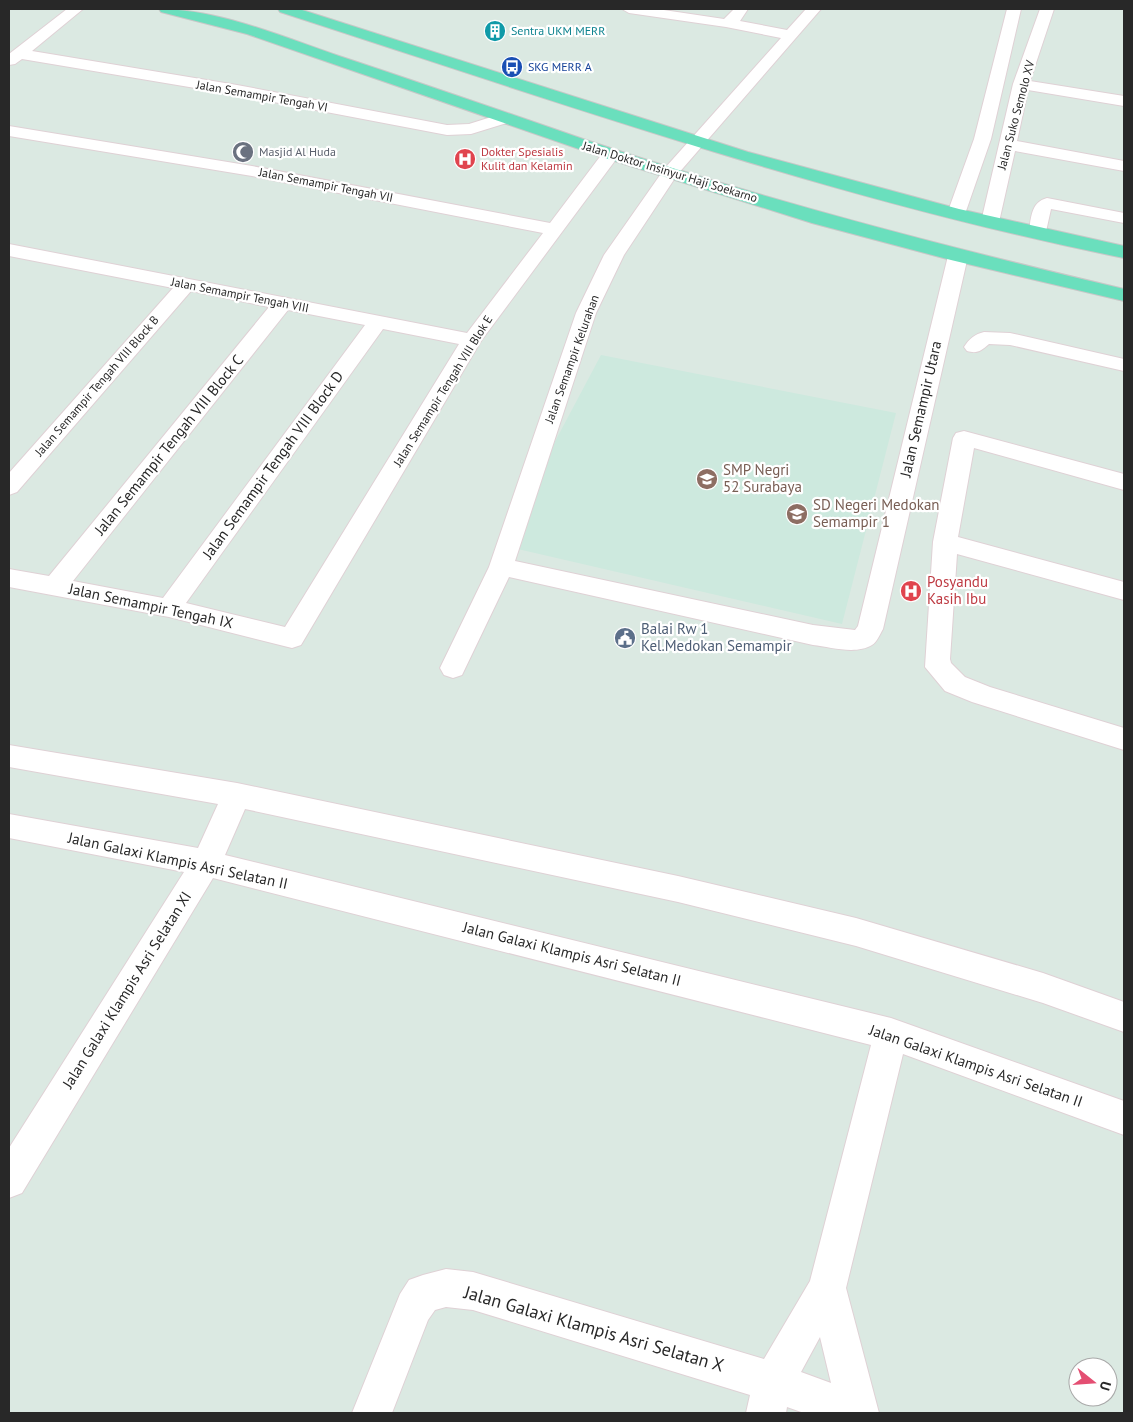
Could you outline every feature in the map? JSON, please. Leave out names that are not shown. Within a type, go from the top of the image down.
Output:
[{"type":"main road","name":"Jalan Doktor Insinyur Haji Soekarno","points":[[166,9],[252,31],[611,154],[819,218],[958,256],[1124,295]]},
{"type":"main road","points":[[286,9],[697,141],[956,214],[1124,252]]},
{"type":"street","points":[[14,58],[73,9]]},
{"type":"street","points":[[629,9],[710,22],[729,23],[790,35]]},
{"type":"street","points":[[729,23],[741,9]]},
{"type":"street","name":"Jalan Semampir Kelurahan","points":[[452,668],[501,567],[586,313],[614,255],[671,172],[814,9]]},
{"type":"street","points":[[956,214],[980,149],[1003,63],[1014,9]]},
{"type":"street","name":"Jalan Suko Semolo XV","points":[[990,222],[1021,84],[1047,9]]},
{"type":"street","name":"Jalan Semampir Tengah VI","points":[[14,58],[237,90],[447,130],[462,131],[504,118]]},
{"type":"street","points":[[1021,84],[1124,101]]},
{"type":"street","name":"Jalan Semampir Tengah VII","points":[[9,131],[252,171],[553,228]]},
{"type":"street","points":[[1006,144],[1124,166]]},
{"type":"street","name":"Jalan Semampir Tengah VIII Blok E","points":[[292,638],[472,340],[553,228],[611,154]]},
{"type":"street","points":[[1038,232],[1042,208],[1048,203],[1124,218]]},
{"type":"street","name":"Jalan Semampir Tengah VIII","points":[[12,254],[284,303],[472,340]]},
{"type":"street","name":"Jalan Semampir Utara","points":[[501,567],[813,635],[851,640],[863,638],[870,629],[958,256]]},
{"type":"street","name":"Jalan Semampir Tengah VIII Block B","points":[[9,487],[186,285]]},
{"type":"street","name":"Jalan Semampir Tengah VIII Block C","points":[[55,586],[284,303]]},
{"type":"street","name":"Jalan Semampir Tengah VIII Block D","points":[[169,608],[378,322]]},
{"type":"street","points":[[974,347],[984,338],[1010,339],[1124,365]]},
{"type":"street","points":[[1124,482],[964,438],[945,542],[937,659],[938,667],[955,684],[982,695],[1124,739]]},
{"type":"street","points":[[945,542],[1124,591]]},
{"type":"street","name":"Jalan Semampir Tengah IX","points":[[9,578],[169,608],[292,638]]},
{"type":"street","points":[[9,756],[237,796],[668,887],[856,932],[1043,988],[1124,1017]]},
{"type":"street","name":"Jalan Galaxi Klampis Asri Selatan XI","points":[[9,1180],[206,863],[237,796]]},
{"type":"street","name":"Jalan Galaxi Klampis Asri Selatan II","points":[[9,826],[206,863],[891,1034],[1124,1118]]},
{"type":"street","points":[[769,1397],[827,1288],[891,1034]]},
{"type":"street","name":"Jalan Galaxi Klampis Asri Selatan X","points":[[372,1413],[414,1308],[423,1294],[446,1288],[472,1291],[769,1397],[859,1413]]},
{"type":"street","points":[[827,1288],[859,1413]]},
{"type":"shaded area","name":"SMP Negri 52 Surabaya","points":[[601,355],[896,413],[842,624],[500,545]]},
{"type":"place","name":"Sentra UKM MERR","points":[[495,31]]},
{"type":"place","name":"SKG MERR A","points":[[512,67]]},
{"type":"place","name":"Masjid Al Huda","points":[[243,152]]},
{"type":"place","name":"Dokter Spesialis Kulit dan Kelamin","points":[[465,159]]},
{"type":"place","name":"SMP Negri 52 Surabaya","points":[[707,479]]},
{"type":"place","name":"SD Negeri Medokan Semampir 1","points":[[797,514]]},
{"type":"place","name":"Posyandu Kasih Ibu","points":[[911,591]]},
{"type":"place","name":"Balai Rw 1 Kel.Medokan Semampir","points":[[625,638]]}]
